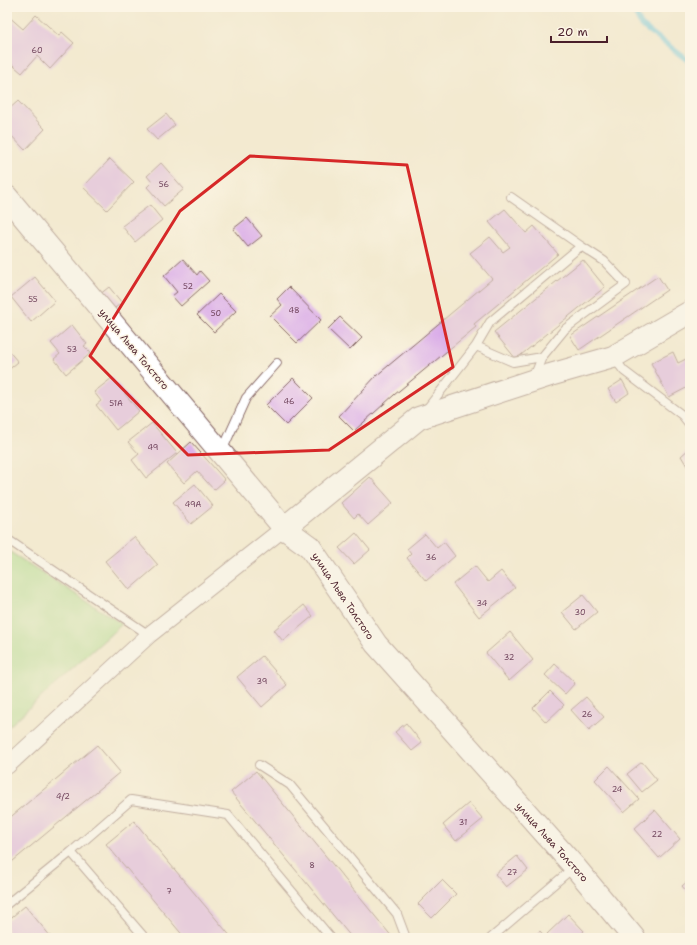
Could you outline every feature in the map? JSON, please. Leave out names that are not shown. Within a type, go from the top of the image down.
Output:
[{"type":"street","name":"улица Льва Толстого","points":[[7,197],[284,528],[310,547],[376,644],[575,867],[634,938]]},
{"type":"street","points":[[7,766],[149,635],[419,418],[532,381],[613,357],[690,312]]},
{"type":"lane","points":[[511,197],[581,246],[604,260],[626,284],[566,329],[542,357],[532,381]]},
{"type":"lane","points":[[419,418],[476,346],[490,322],[581,246]]},
{"type":"lane","points":[[476,346],[513,362],[542,357]]},
{"type":"lane","points":[[613,357],[624,371],[682,415],[690,425]]},
{"type":"lane","points":[[221,453],[246,398],[277,363]]},
{"type":"lane","points":[[7,539],[149,635]]},
{"type":"lane","points":[[259,765],[290,785],[397,914],[406,938]]},
{"type":"lane","points":[[7,904],[71,852],[131,800],[228,815],[331,938]]},
{"type":"lane","points":[[71,852],[145,938]]},
{"type":"lane","points":[[491,938],[575,867]]},
{"type":"highlighted area","points":[[250,156],[407,165],[453,367],[329,450],[188,455],[90,356],[180,211]]},
{"type":"green space","points":[[7,550],[122,624],[7,728]]},
{"type":"building","points":[[7,15],[23,29],[36,15],[59,36],[62,32],[74,43],[50,69],[37,56],[22,73],[7,60]]},
{"type":"building","points":[[18,101],[45,129],[25,150],[7,131],[7,111]]},
{"type":"building","points":[[166,114],[175,125],[157,140],[147,129]]},
{"type":"building","points":[[110,159],[134,182],[107,210],[83,187]]},
{"type":"building","points":[[161,163],[184,189],[164,206],[147,187],[152,182],[147,176]]},
{"type":"building","points":[[150,205],[162,220],[135,242],[122,226]]},
{"type":"building","points":[[505,209],[526,233],[534,226],[558,254],[474,324],[476,327],[394,395],[354,431],[339,416],[376,376],[492,279],[470,253],[490,237],[503,252],[510,247],[489,222]]},
{"type":"building","points":[[247,218],[262,236],[248,247],[233,229]]},
{"type":"building","points":[[183,259],[197,275],[200,271],[209,281],[181,306],[172,296],[177,292],[164,276]]},
{"type":"building","points":[[583,260],[605,287],[516,359],[494,332]]},
{"type":"building","points":[[658,276],[667,290],[579,350],[570,336]]},
{"type":"building","points":[[35,277],[55,301],[31,322],[11,297]]},
{"type":"building","points":[[109,287],[122,303],[112,310],[99,295]]},
{"type":"building","points":[[289,287],[321,320],[297,343],[270,316],[282,305],[277,299]]},
{"type":"building","points":[[219,294],[236,311],[214,332],[197,315]]},
{"type":"building","points":[[340,317],[362,338],[350,350],[328,329]]},
{"type":"building","points":[[72,325],[87,344],[84,346],[91,353],[66,374],[54,359],[60,354],[51,343]]},
{"type":"building","points":[[7,349],[18,362],[7,371]]},
{"type":"building","points":[[673,352],[678,363],[690,357],[690,386],[669,397],[651,363]]},
{"type":"building","points":[[112,378],[139,411],[116,430],[96,405],[101,401],[94,392]]},
{"type":"building","points":[[293,378],[313,398],[286,425],[266,405]]},
{"type":"building","points":[[622,380],[629,393],[616,402],[608,389]]},
{"type":"building","points":[[152,423],[177,453],[146,478],[132,460],[139,454],[128,442]]},
{"type":"building","points":[[191,442],[225,480],[214,490],[197,471],[184,483],[167,464]]},
{"type":"building","points":[[690,448],[690,471],[681,456]]},
{"type":"building","points":[[370,477],[393,503],[368,525],[358,514],[354,518],[341,503]]},
{"type":"building","points":[[195,484],[213,506],[191,524],[173,502]]},
{"type":"building","points":[[356,533],[370,550],[354,564],[339,548]]},
{"type":"building","points":[[425,534],[437,548],[444,542],[455,556],[426,581],[407,558],[411,554],[407,549]]},
{"type":"building","points":[[134,537],[158,565],[129,590],[105,561]]},
{"type":"building","points":[[475,566],[488,582],[501,571],[515,588],[479,617],[453,584]]},
{"type":"building","points":[[583,595],[597,612],[576,629],[562,612]]},
{"type":"building","points":[[304,605],[313,616],[283,641],[274,630]]},
{"type":"building","points":[[510,632],[533,660],[509,681],[486,653]]},
{"type":"building","points":[[262,656],[287,685],[262,707],[237,677]]},
{"type":"building","points":[[555,664],[575,683],[565,694],[545,675]]},
{"type":"building","points":[[550,691],[564,705],[546,722],[533,708]]},
{"type":"building","points":[[586,697],[604,717],[589,730],[571,710]]},
{"type":"building","points":[[406,723],[422,743],[412,751],[395,732]]},
{"type":"building","points":[[97,745],[120,772],[7,866],[7,820]]},
{"type":"building","points":[[642,762],[657,780],[642,792],[627,774]]},
{"type":"building","points":[[609,766],[639,799],[624,812],[595,780]]},
{"type":"building","points":[[256,771],[393,938],[352,938],[231,792]]},
{"type":"building","points":[[469,803],[483,819],[456,841],[443,825]]},
{"type":"building","points":[[655,810],[680,839],[659,858],[634,829]]},
{"type":"building","points":[[134,821],[232,938],[185,938],[106,844]]},
{"type":"building","points":[[517,856],[528,870],[506,887],[495,874]]},
{"type":"building","points":[[690,879],[690,896],[682,886]]},
{"type":"building","points":[[442,880],[456,894],[432,918],[418,904]]},
{"type":"building","points":[[25,906],[52,938],[7,938],[7,921]]},
{"type":"building","points":[[568,914],[584,931],[577,938],[551,938],[547,934]]},
{"type":"building","points":[[540,931],[546,938],[533,938]]},
{"type":"waterway","points":[[632,7],[641,25],[690,62]]}]
